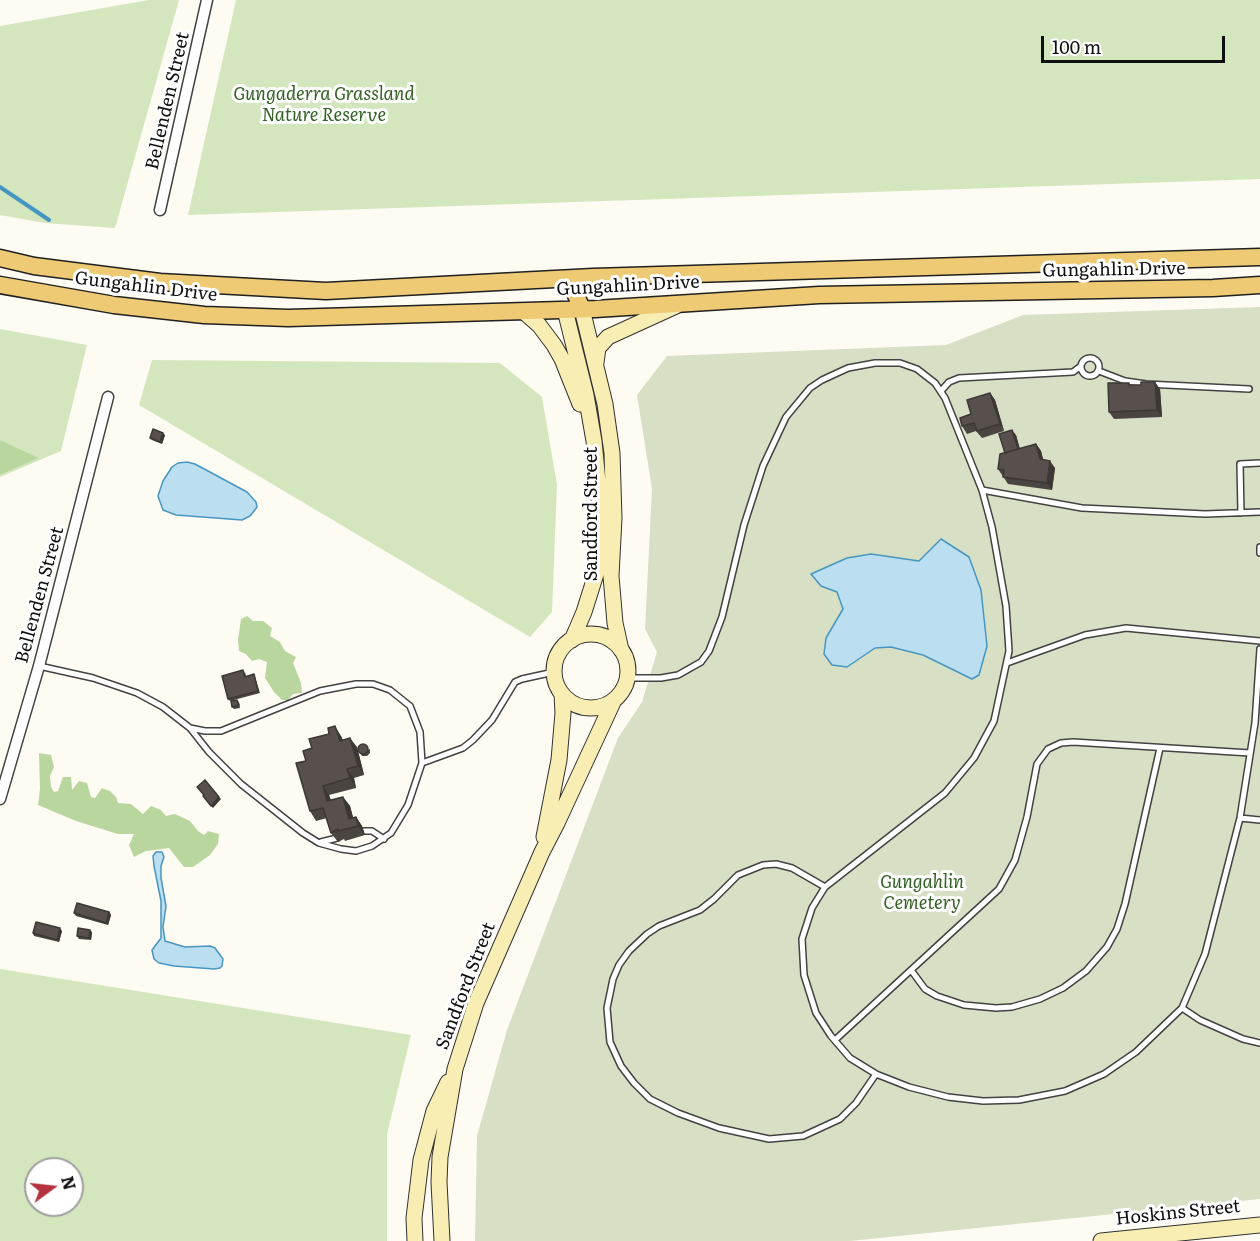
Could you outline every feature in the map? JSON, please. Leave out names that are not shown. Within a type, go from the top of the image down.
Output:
[{"type":"main road","name":"Gungahlin Drive","points":[[0,258],[34,266],[160,282],[326,291],[568,279],[1260,257]]},
{"type":"main road","points":[[568,279],[574,310]]},
{"type":"main road","name":"Gungahlin Drive","points":[[0,285],[114,305],[204,315],[288,318],[574,310],[819,295],[1260,285]]},
{"type":"main road","points":[[596,364],[598,348],[608,337],[684,302]]},
{"type":"main road","name":"Sandford Street","points":[[574,310],[596,364],[605,404],[614,466],[611,576],[615,623],[621,650]]},
{"type":"main road","name":"Sandford Street","points":[[572,640],[585,612],[596,574],[600,543],[596,456],[574,310]]},
{"type":"main road","points":[[523,311],[544,331],[562,359],[585,417],[596,456]]},
{"type":"main road","points":[[598,635],[607,638],[621,650],[627,663],[627,678],[623,690],[614,700],[597,708],[587,708],[570,701],[562,694],[556,684],[554,672],[559,653],[572,640],[580,636],[598,635]]},
{"type":"main road","name":"Sandford Street","points":[[542,852],[564,713],[562,694]]},
{"type":"main road","name":"Sandford Street","points":[[415,1241],[414,1218],[421,1160],[435,1111],[455,1069],[476,1003],[542,852],[614,700]]},
{"type":"main road","name":"Sandford Street","points":[[442,1241],[440,1157],[455,1069]]},
{"type":"main road","points":[[440,1207],[450,1241]]},
{"type":"main road","name":"Hoskins Street","points":[[1101,1241],[1260,1225]]},
{"type":"street","name":"Bellenden Street","points":[[160,210],[207,0]]},
{"type":"street","name":"Bellenden Street","points":[[0,799],[39,666],[108,397]]},
{"type":"lane","points":[[941,391],[949,382],[959,378],[1072,372],[1081,366],[1084,359],[1092,358],[1098,362],[1098,370],[1096,374],[1088,376],[1084,374],[1081,366]]},
{"type":"lane","points":[[627,678],[661,678],[678,675],[701,662],[709,651],[722,617],[744,525],[763,466],[786,417],[810,388],[848,368],[875,363],[900,363],[917,369],[935,383],[941,391],[982,490],[992,527],[1006,606],[1009,651],[1007,663],[994,721],[974,758],[945,793],[825,887],[812,908],[802,939],[804,975],[816,1013],[835,1040],[850,1058],[876,1074],[909,1087],[948,1097],[982,1101],[1019,1100],[1065,1091],[1104,1074],[1136,1052],[1182,1008],[1205,954],[1240,818],[1255,723],[1260,650]]},
{"type":"lane","points":[[1098,370],[1125,381],[1146,384],[1250,389]]},
{"type":"lane","points":[[1241,513],[1240,464],[1260,463]]},
{"type":"lane","points":[[982,490],[1082,508],[1204,514],[1260,512]]},
{"type":"lane","points":[[1260,547],[1260,553]]},
{"type":"lane","points":[[1007,663],[1085,635],[1126,628],[1260,640]]},
{"type":"lane","points":[[39,666],[93,678],[137,693],[163,707],[190,728],[232,776],[303,833],[319,843],[341,849],[356,851],[372,846],[384,839],[397,826],[408,805],[422,763],[420,732],[410,706],[390,690],[373,684],[347,685],[320,691],[221,731],[190,728]]},
{"type":"lane","points":[[422,763],[462,748],[473,740],[492,720],[515,682],[554,672]]},
{"type":"lane","points":[[835,1040],[999,889],[1009,874],[1022,839],[1037,764],[1043,754],[1053,746],[1073,742],[1250,753]]},
{"type":"lane","points":[[911,970],[925,989],[937,996],[964,1005],[996,1008],[1012,1007],[1040,999],[1063,988],[1086,971],[1107,947],[1122,913],[1161,748]]},
{"type":"lane","points":[[1240,818],[1260,820]]},
{"type":"lane","points":[[364,831],[372,831],[384,839]]},
{"type":"lane","points":[[319,843],[337,838]]},
{"type":"lane","points":[[825,887],[792,868],[776,864],[763,865],[738,875],[714,900],[700,910],[659,926],[647,934],[629,951],[613,979],[607,1008],[610,1042],[621,1066],[634,1083],[651,1099],[678,1113],[719,1128],[769,1138],[803,1136],[840,1119],[856,1103],[876,1074]]},
{"type":"lane","points":[[1182,1008],[1200,1020],[1260,1043]]},
{"type":"green space","points":[[149,0],[179,0],[115,228],[45,223],[0,215],[0,26]]},
{"type":"green space","name":"Gungaderra Grassland Nature Reserve","points":[[236,0],[1260,0],[1260,179],[188,215]]},
{"type":"green space","name":"Gungahlin Cemetery","points":[[1260,307],[1260,1199],[850,1241],[475,1241],[477,1136],[507,1030],[618,738],[642,702],[657,652],[645,629],[652,489],[637,395],[667,356],[946,345],[1023,315]]},
{"type":"green space","points":[[0,329],[87,345],[61,451],[0,477],[38,458],[0,441]]},
{"type":"green space","points":[[152,360],[500,363],[542,397],[557,485],[552,612],[530,637],[139,405]]},
{"type":"green space","points":[[0,441],[2,441],[39,458],[0,475]]},
{"type":"green space","points":[[247,616],[253,621],[263,621],[272,628],[270,636],[280,642],[285,651],[296,657],[293,663],[301,683],[302,693],[293,694],[288,700],[282,700],[265,678],[267,662],[259,659],[252,661],[246,654],[239,651],[241,619]]},
{"type":"green space","points":[[39,753],[51,755],[54,767],[50,776],[54,792],[58,791],[63,777],[71,777],[72,790],[79,781],[87,783],[91,797],[95,798],[102,788],[110,791],[118,803],[131,804],[143,814],[151,806],[161,810],[166,816],[175,814],[190,821],[204,835],[208,831],[219,834],[218,844],[210,855],[193,867],[184,867],[169,848],[146,851],[134,857],[129,845],[134,834],[118,834],[76,821],[38,805]]},
{"type":"green space","points":[[0,969],[411,1035],[387,1134],[387,1241],[0,1241]]},
{"type":"water","points":[[187,462],[247,492],[256,502],[257,507],[250,516],[242,520],[176,515],[163,510],[158,496],[163,481],[172,467],[178,463]]},
{"type":"water","points":[[941,539],[969,557],[981,590],[987,646],[979,675],[972,679],[923,655],[891,647],[875,648],[847,667],[832,665],[824,654],[826,638],[843,609],[837,592],[821,586],[811,574],[847,558],[871,554],[919,561]]},
{"type":"water","points":[[156,852],[162,852],[164,857],[161,878],[166,906],[163,927],[165,941],[185,947],[210,946],[215,948],[223,959],[220,968],[174,966],[159,963],[154,959],[152,950],[161,938],[161,901],[153,856]]},
{"type":"building","points":[[1141,382],[1155,382],[1157,410],[1109,412],[1108,383],[1141,385]]},
{"type":"building","points":[[990,393],[1000,424],[977,431],[974,423],[962,426],[960,418],[971,414],[967,400]]},
{"type":"building","points":[[153,429],[163,433],[160,442],[150,438]]},
{"type":"building","points":[[1012,430],[1018,449],[1005,453],[999,434]]},
{"type":"building","points":[[1036,444],[1040,459],[1050,461],[1047,483],[1003,477],[1004,470],[998,469],[1000,454]]},
{"type":"building","points":[[243,670],[245,677],[254,674],[258,691],[228,699],[222,676]]},
{"type":"building","points":[[237,700],[239,705],[232,707],[231,701]]},
{"type":"building","points":[[335,726],[340,741],[350,738],[358,766],[347,769],[350,778],[323,786],[327,801],[343,797],[349,819],[356,817],[358,826],[338,831],[338,829],[331,833],[323,808],[310,811],[296,763],[306,761],[303,751],[312,748],[309,739],[329,734],[328,728]]},
{"type":"building","points":[[363,744],[367,745],[367,753],[363,754],[359,753],[358,749],[359,745]]},
{"type":"building","points":[[205,780],[219,797],[211,806],[197,787]]},
{"type":"building","points":[[77,903],[109,912],[106,923],[74,913]]},
{"type":"building","points":[[36,922],[60,928],[57,940],[33,933]]},
{"type":"building","points":[[78,928],[90,930],[89,938],[77,936]]},
{"type":"waterway","points":[[0,187],[49,220]]}]
